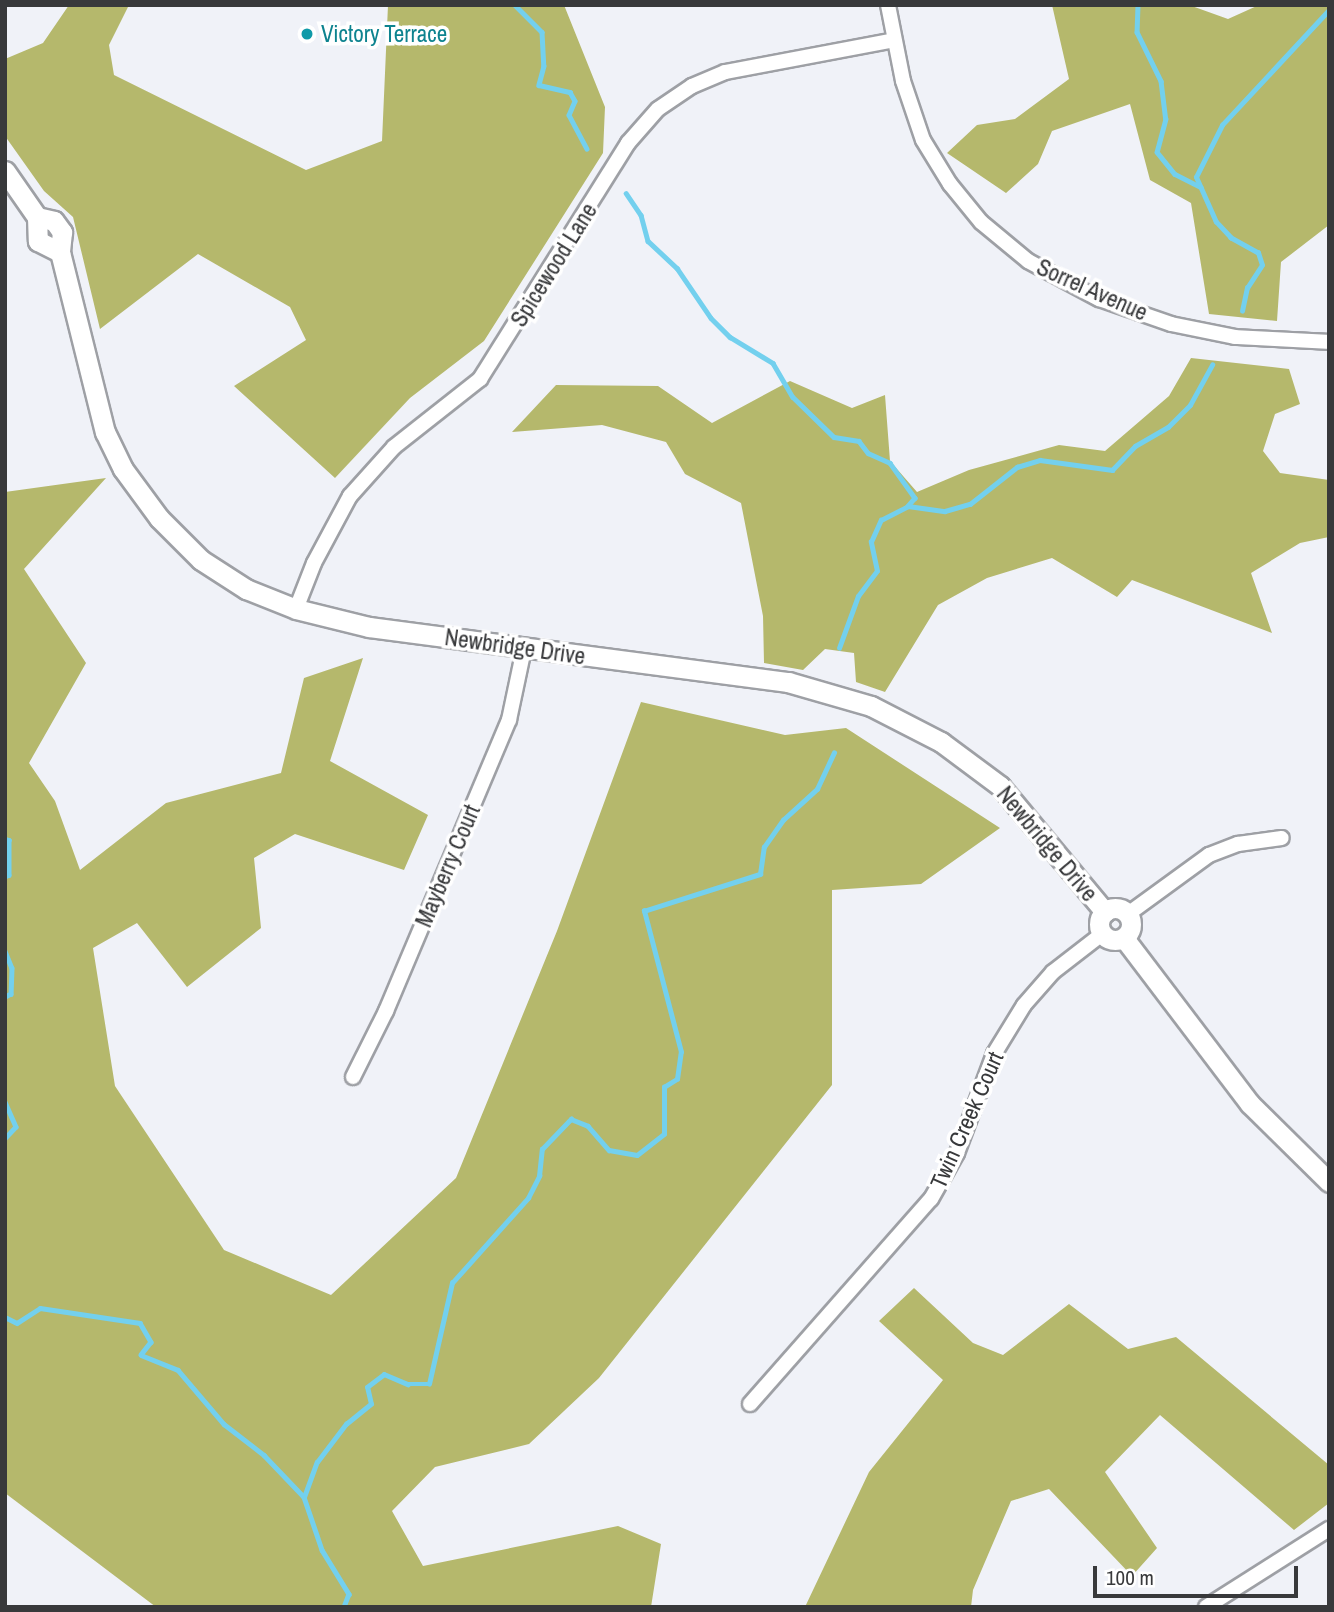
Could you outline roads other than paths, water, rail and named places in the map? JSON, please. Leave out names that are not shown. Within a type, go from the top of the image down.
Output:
[{"type":"street","name":"Sorrel Avenue","points":[[888,5],[894,40],[923,140],[950,184],[981,222],[1028,261],[1099,299],[1171,324],[1235,337],[1329,342]]},
{"type":"street","name":"Spicewood Lane","points":[[296,609],[314,563],[350,496],[394,447],[480,379],[628,143],[658,109],[692,86],[725,72],[894,40]]},
{"type":"street","name":"Newbridge Drive","points":[[5,171],[37,216],[60,228],[60,252],[92,392],[123,469],[159,518],[201,560],[247,589],[296,609],[369,627],[788,682],[871,706],[941,742],[1000,786],[1105,912]]},
{"type":"street","name":"Mayberry Court","points":[[353,1077],[386,1011],[509,720],[524,649]]},
{"type":"street","points":[[1128,914],[1209,855],[1238,844],[1282,838]]},
{"type":"street","points":[[1117,908],[1128,914],[1131,927],[1124,938],[1111,940],[1102,934],[1099,924],[1105,912],[1117,908]]},
{"type":"street","name":"Twin Creek Court","points":[[750,1404],[931,1199],[957,1153],[994,1054],[1024,1005],[1053,972],[1102,934]]},
{"type":"street","points":[[1124,938],[1250,1104],[1329,1182]]},
{"type":"street","points":[[1206,1607],[1329,1529]]},
{"type":"waterway","points":[[515,5],[542,32],[544,66],[539,85],[570,92],[575,101],[569,115],[587,149]]},
{"type":"waterway","points":[[1138,5],[1137,32],[1161,81],[1166,119],[1157,152],[1175,174],[1201,187]]},
{"type":"waterway","points":[[1242,311],[1247,288],[1262,265],[1258,253],[1231,238],[1216,222],[1196,177],[1222,125],[1329,10]]},
{"type":"waterway","points":[[626,193],[641,215],[648,241],[677,268],[711,318],[730,337],[773,363],[793,397],[834,437],[859,441],[868,453],[890,463],[915,498],[908,506]]},
{"type":"waterway","points":[[839,648],[858,596],[877,571],[871,542],[881,520],[908,506],[945,511],[970,504],[1017,467],[1040,460],[1112,470],[1135,446],[1168,427],[1190,405],[1212,365]]},
{"type":"waterway","points":[[304,1497],[317,1462],[346,1424],[371,1404],[367,1387],[384,1374],[408,1384],[429,1384],[452,1283],[528,1198],[539,1176],[542,1149],[571,1119],[588,1126],[609,1150],[637,1155],[664,1134],[664,1087],[677,1079],[681,1052],[644,911],[760,874],[764,847],[783,820],[817,789],[834,753]]},
{"type":"waterway","points":[[5,839],[9,840],[9,875],[5,877]]},
{"type":"waterway","points":[[5,951],[12,968],[11,994],[5,997]]},
{"type":"waterway","points":[[5,1102],[16,1127],[5,1139]]},
{"type":"waterway","points":[[5,1317],[17,1323],[40,1308],[140,1323],[151,1342],[141,1355],[178,1370],[224,1424],[264,1455],[304,1497],[322,1550],[349,1594],[344,1607]]},
{"type":"place","name":"Victory Terrace","points":[[307,34]]}]
